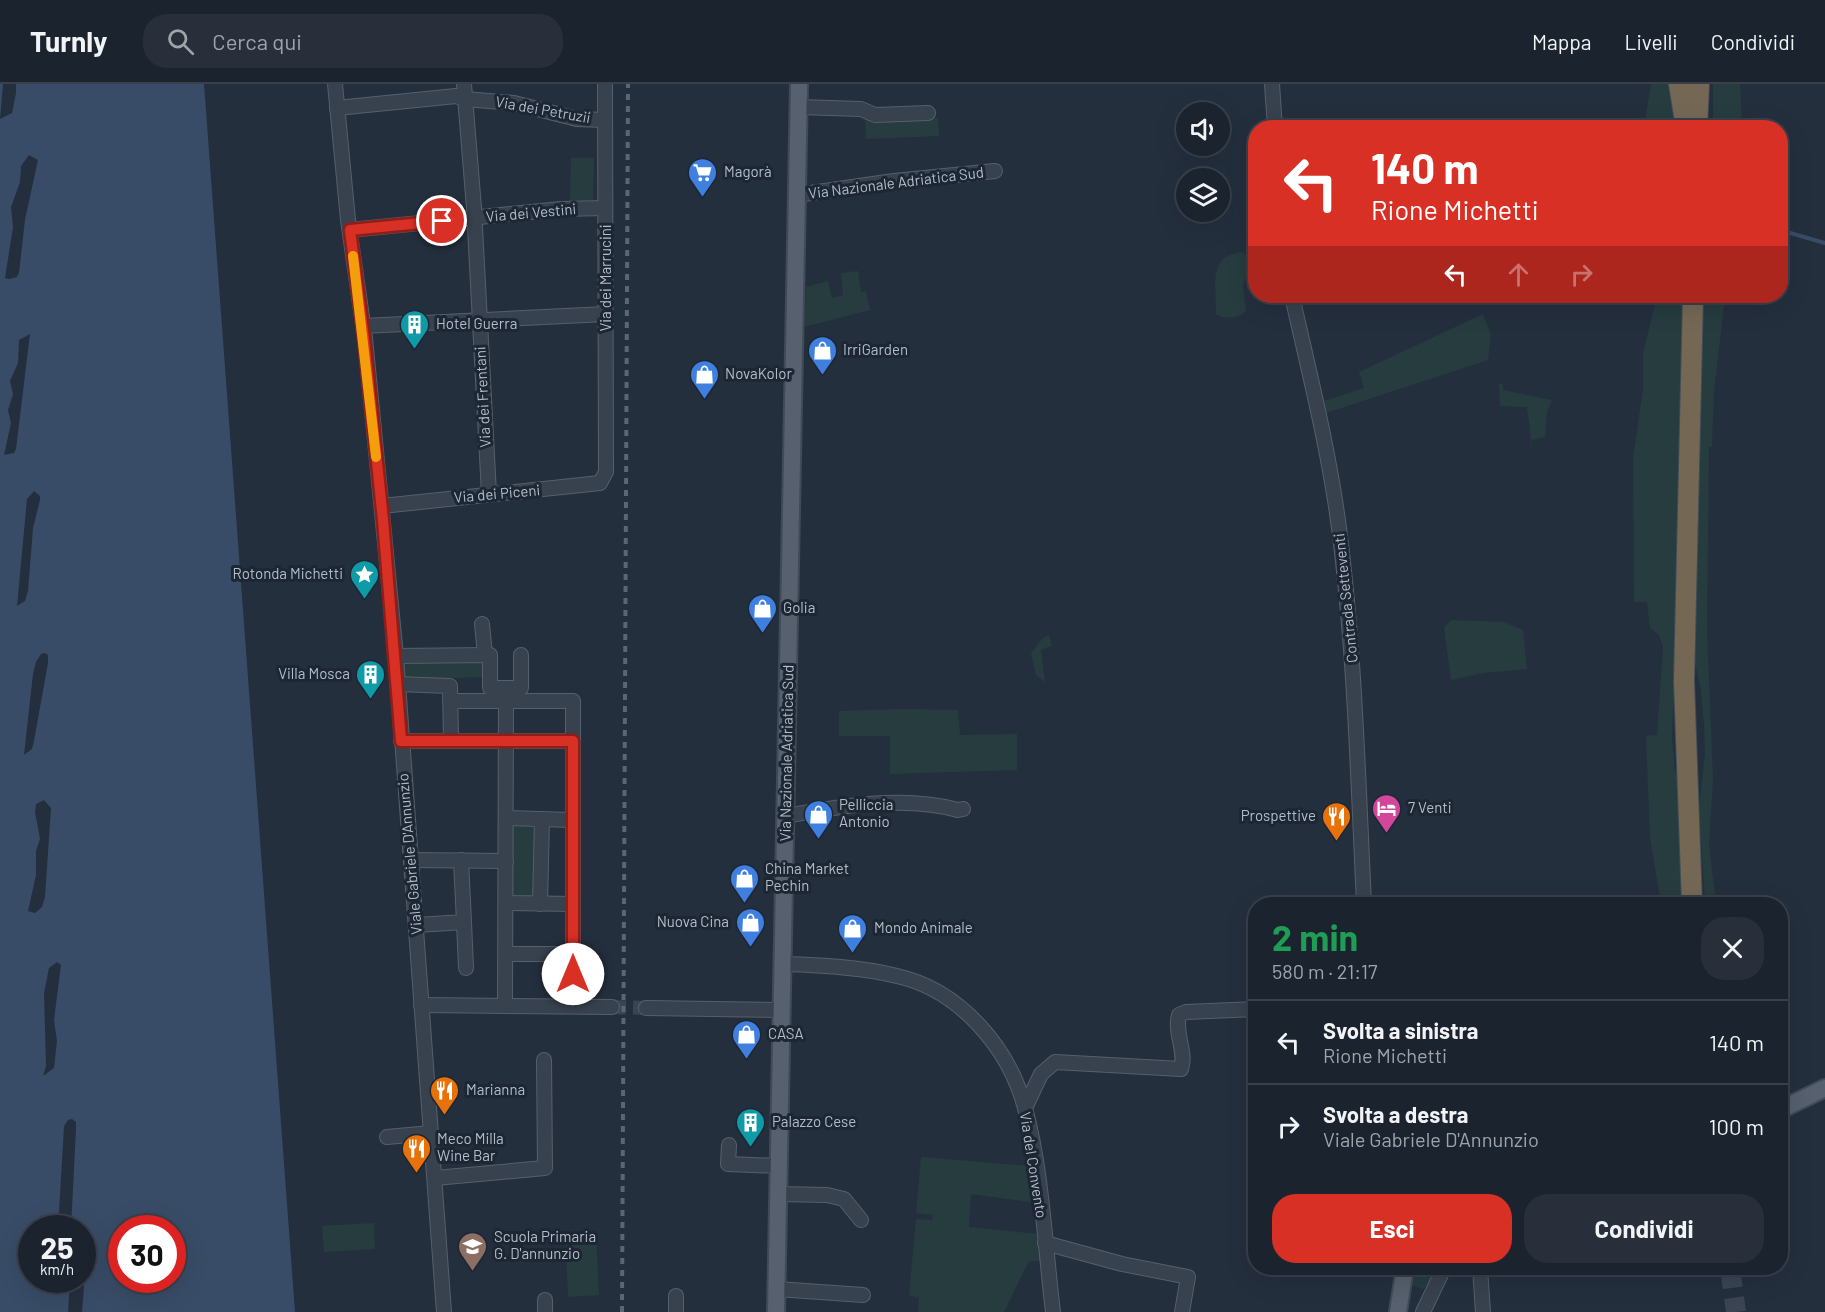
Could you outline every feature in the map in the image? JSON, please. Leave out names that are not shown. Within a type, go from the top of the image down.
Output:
[{"type":"highway","points":[[1679,84],[1685,120]]},
{"type":"highway","points":[[1697,120],[1699,84]]},
{"type":"highway","points":[[1692,897],[1684,681],[1693,303]]},
{"type":"main road","name":"Via Nazionale Adriatica Sud","points":[[776,1312],[799,84]]},
{"type":"main road","points":[[1788,1106],[1825,1088]]},
{"type":"main road","points":[[1398,1312],[1404,1275]]},
{"type":"street","name":"Viale Gabriele D'Annunzio","points":[[335,84],[350,230],[363,326],[396,656],[444,1312]]},
{"type":"street","name":"Via dei Frentani","points":[[464,84],[474,218],[489,494]]},
{"type":"street","name":"Via dei Marrucini","points":[[606,84],[606,472]]},
{"type":"street","points":[[1272,84],[1274,120]]},
{"type":"street","name":"Via dei Petruzii","points":[[337,108],[456,96],[465,99],[514,103],[577,119],[605,120]]},
{"type":"street","points":[[799,107],[861,109],[875,115],[928,112]]},
{"type":"street","name":"Via Nazionale Adriatica Sud","points":[[797,195],[894,181],[995,171]]},
{"type":"street","name":"Via dei Vestini","points":[[350,230],[561,209],[605,208]]},
{"type":"street","name":"Contrada Setteventi","points":[[1294,303],[1319,416],[1338,526],[1352,648],[1364,897]]},
{"type":"street","points":[[363,326],[606,314]]},
{"type":"street","name":"Via dei Piceni","points":[[381,500],[489,494],[600,483],[606,472]]},
{"type":"street","points":[[482,624],[485,655]]},
{"type":"street","points":[[396,656],[490,655],[490,688],[521,688],[522,655]]},
{"type":"street","points":[[397,684],[448,685],[451,740]]},
{"type":"street","points":[[450,701],[573,701],[571,820],[573,1006]]},
{"type":"street","points":[[505,1006],[507,818],[504,741],[506,701]]},
{"type":"street","points":[[401,741],[573,741]]},
{"type":"street","points":[[786,816],[838,807],[899,804],[958,810],[963,808]]},
{"type":"street","points":[[507,818],[571,820]]},
{"type":"street","points":[[540,904],[542,819]]},
{"type":"street","points":[[411,860],[506,861]]},
{"type":"street","points":[[461,860],[466,968]]},
{"type":"street","points":[[506,903],[573,904]]},
{"type":"street","points":[[417,925],[464,922]]},
{"type":"street","points":[[506,954],[573,954]]},
{"type":"street","name":"Via del Convento","points":[[783,963],[899,976],[937,992],[974,1020],[992,1040],[1007,1062],[1025,1108],[1053,1312]]},
{"type":"street","points":[[421,1005],[612,1007]]},
{"type":"street","points":[[646,1008],[782,1010]]},
{"type":"street","points":[[1025,1108],[1041,1074],[1055,1062],[1181,1069],[1183,1062],[1176,1027],[1179,1016],[1186,1012],[1248,1008]]},
{"type":"street","points":[[435,1178],[544,1168],[544,1060]]},
{"type":"street","points":[[387,1137],[431,1132]]},
{"type":"street","points":[[729,1145],[728,1164],[779,1166]]},
{"type":"street","points":[[778,1194],[826,1195],[844,1199],[861,1220]]},
{"type":"street","points":[[1045,1243],[1122,1264],[1188,1277],[1182,1312]]},
{"type":"street","points":[[1423,1312],[1441,1275]]},
{"type":"street","points":[[1480,1275],[1483,1312]]},
{"type":"street","points":[[777,1289],[863,1294]]},
{"type":"street","points":[[676,1296],[676,1312]]},
{"type":"green space","points":[[1651,84],[1674,84],[1680,120],[1645,120]]},
{"type":"green space","points":[[1713,84],[1740,84],[1742,120],[1713,120]]},
{"type":"green space","points":[[938,118],[939,136],[866,139],[865,119]]},
{"type":"green space","points":[[571,158],[594,158],[593,201],[570,201]]},
{"type":"green space","points":[[1243,252],[1248,258],[1243,286],[1246,311],[1239,316],[1228,318],[1216,314],[1215,284],[1218,266],[1231,254]]},
{"type":"green space","points":[[858,271],[861,292],[866,292],[870,310],[804,327],[806,287],[828,281],[832,298],[843,295],[841,273]]},
{"type":"green space","points":[[1655,303],[1682,303],[1686,360],[1679,669],[1674,693],[1672,738],[1675,771],[1681,789],[1686,897],[1660,897],[1650,838],[1646,736],[1657,735],[1663,647],[1659,635],[1650,628],[1647,602],[1634,602],[1633,458],[1643,389],[1643,353]]},
{"type":"green space","points":[[1702,303],[1724,303],[1714,392],[1712,447],[1709,447],[1707,631],[1713,779],[1709,845],[1715,897],[1705,897],[1699,807],[1705,754],[1704,725],[1701,691],[1694,658]]},
{"type":"green space","points":[[1483,314],[1491,335],[1488,360],[1326,413],[1324,401],[1364,388],[1359,372]]},
{"type":"green space","points":[[1499,383],[1503,384],[1503,390],[1552,400],[1547,412],[1545,437],[1532,440],[1532,449],[1527,407],[1500,406]]},
{"type":"green space","points":[[1451,620],[1503,622],[1523,630],[1527,669],[1483,673],[1451,680],[1444,627]]},
{"type":"green space","points":[[1049,635],[1052,646],[1041,650],[1045,682],[1036,675],[1031,653],[1042,639]]},
{"type":"green space","points":[[482,659],[483,677],[404,680],[403,662]]},
{"type":"green space","points":[[958,710],[960,735],[1017,734],[1017,770],[890,774],[890,736],[839,736],[839,711]]},
{"type":"green space","points":[[513,825],[538,825],[538,902],[512,902]]},
{"type":"green space","points":[[921,1157],[1030,1166],[1036,1203],[971,1194],[969,1227],[1039,1234],[1042,1261],[1029,1261],[1004,1312],[918,1312],[919,1298],[909,1295],[916,1219],[932,1220],[933,1215],[916,1213]]},
{"type":"green space","points":[[374,1223],[375,1249],[324,1252],[322,1226]]},
{"type":"green space","points":[[596,1232],[599,1295],[568,1297],[565,1233]]},
{"type":"green space","points":[[1412,1275],[1432,1275],[1429,1283],[1423,1289],[1410,1285]]},
{"type":"water","points":[[0,84],[204,84],[295,1312],[0,1312]]},
{"type":"pier","points":[[3,84],[16,84],[16,93],[12,113],[0,119]]},
{"type":"pier","points":[[29,155],[38,160],[25,220],[19,273],[17,277],[9,279],[5,278],[13,227],[11,207],[20,182],[21,166]]},
{"type":"pier","points":[[30,334],[16,449],[14,453],[4,455],[11,423],[8,410],[13,394],[10,381],[18,363],[19,340]]},
{"type":"pier","points":[[34,491],[40,496],[40,500],[33,528],[28,591],[25,601],[17,606],[27,499]]},
{"type":"pier","points":[[41,654],[48,655],[48,663],[34,741],[32,749],[24,755],[33,674],[36,662]]},
{"type":"pier","points":[[44,800],[51,808],[45,897],[42,907],[35,913],[28,911],[36,875],[36,851],[40,839],[35,812],[36,804]]},
{"type":"pier","points":[[57,962],[61,965],[54,1020],[57,1041],[54,1068],[43,1076],[46,1066],[44,993],[49,968]]},
{"type":"pier","points":[[72,1119],[76,1122],[72,1215],[59,1215],[64,1126],[68,1120]]},
{"type":"pier","points":[[69,1293],[84,1293],[82,1312],[68,1312]]},
{"type":"waterway","points":[[1788,232],[1825,243]]},
{"type":"tunnel","points":[[612,1007],[646,1008]]},
{"type":"tunnel","points":[[1731,1275],[1736,1312]]},
{"type":"railway","points":[[622,1312],[628,84]]},
{"type":"slow traffic","points":[[353,256],[376,457]]},
{"type":"place","name":"Magorà","points":[[703,198]]},
{"type":"place","name":"Hotel Guerra","points":[[415,350]]},
{"type":"place","name":"IrriGarden","points":[[822,376]]},
{"type":"place","name":"NovaKolor","points":[[704,400]]},
{"type":"place","name":"Rotonda Michetti","points":[[364,600]]},
{"type":"place","name":"Golia","points":[[762,634]]},
{"type":"place","name":"Villa Mosca","points":[[371,700]]},
{"type":"place","name":"7 Venti","points":[[1387,834]]},
{"type":"place","name":"Pelliccia Antonio","points":[[818,840]]},
{"type":"place","name":"Prospettive","points":[[1337,842]]},
{"type":"place","name":"China Market Pechin","points":[[744,904]]},
{"type":"place","name":"Nuova Cina","points":[[750,948]]},
{"type":"place","name":"Mondo Animale","points":[[853,954]]},
{"type":"place","name":"CASA","points":[[747,1060]]},
{"type":"place","name":"Marianna","points":[[445,1116]]},
{"type":"place","name":"Palazzo Cese","points":[[751,1148]]},
{"type":"place","name":"Meco Milla Wine Bar","points":[[416,1174]]},
{"type":"place","name":"Scuola Primaria G. D'annunzio","points":[[473,1272]]},
{"type":"route","points":[[442,221],[350,230],[383,520],[396,656],[401,741],[573,741],[571,820],[573,974]]}]
